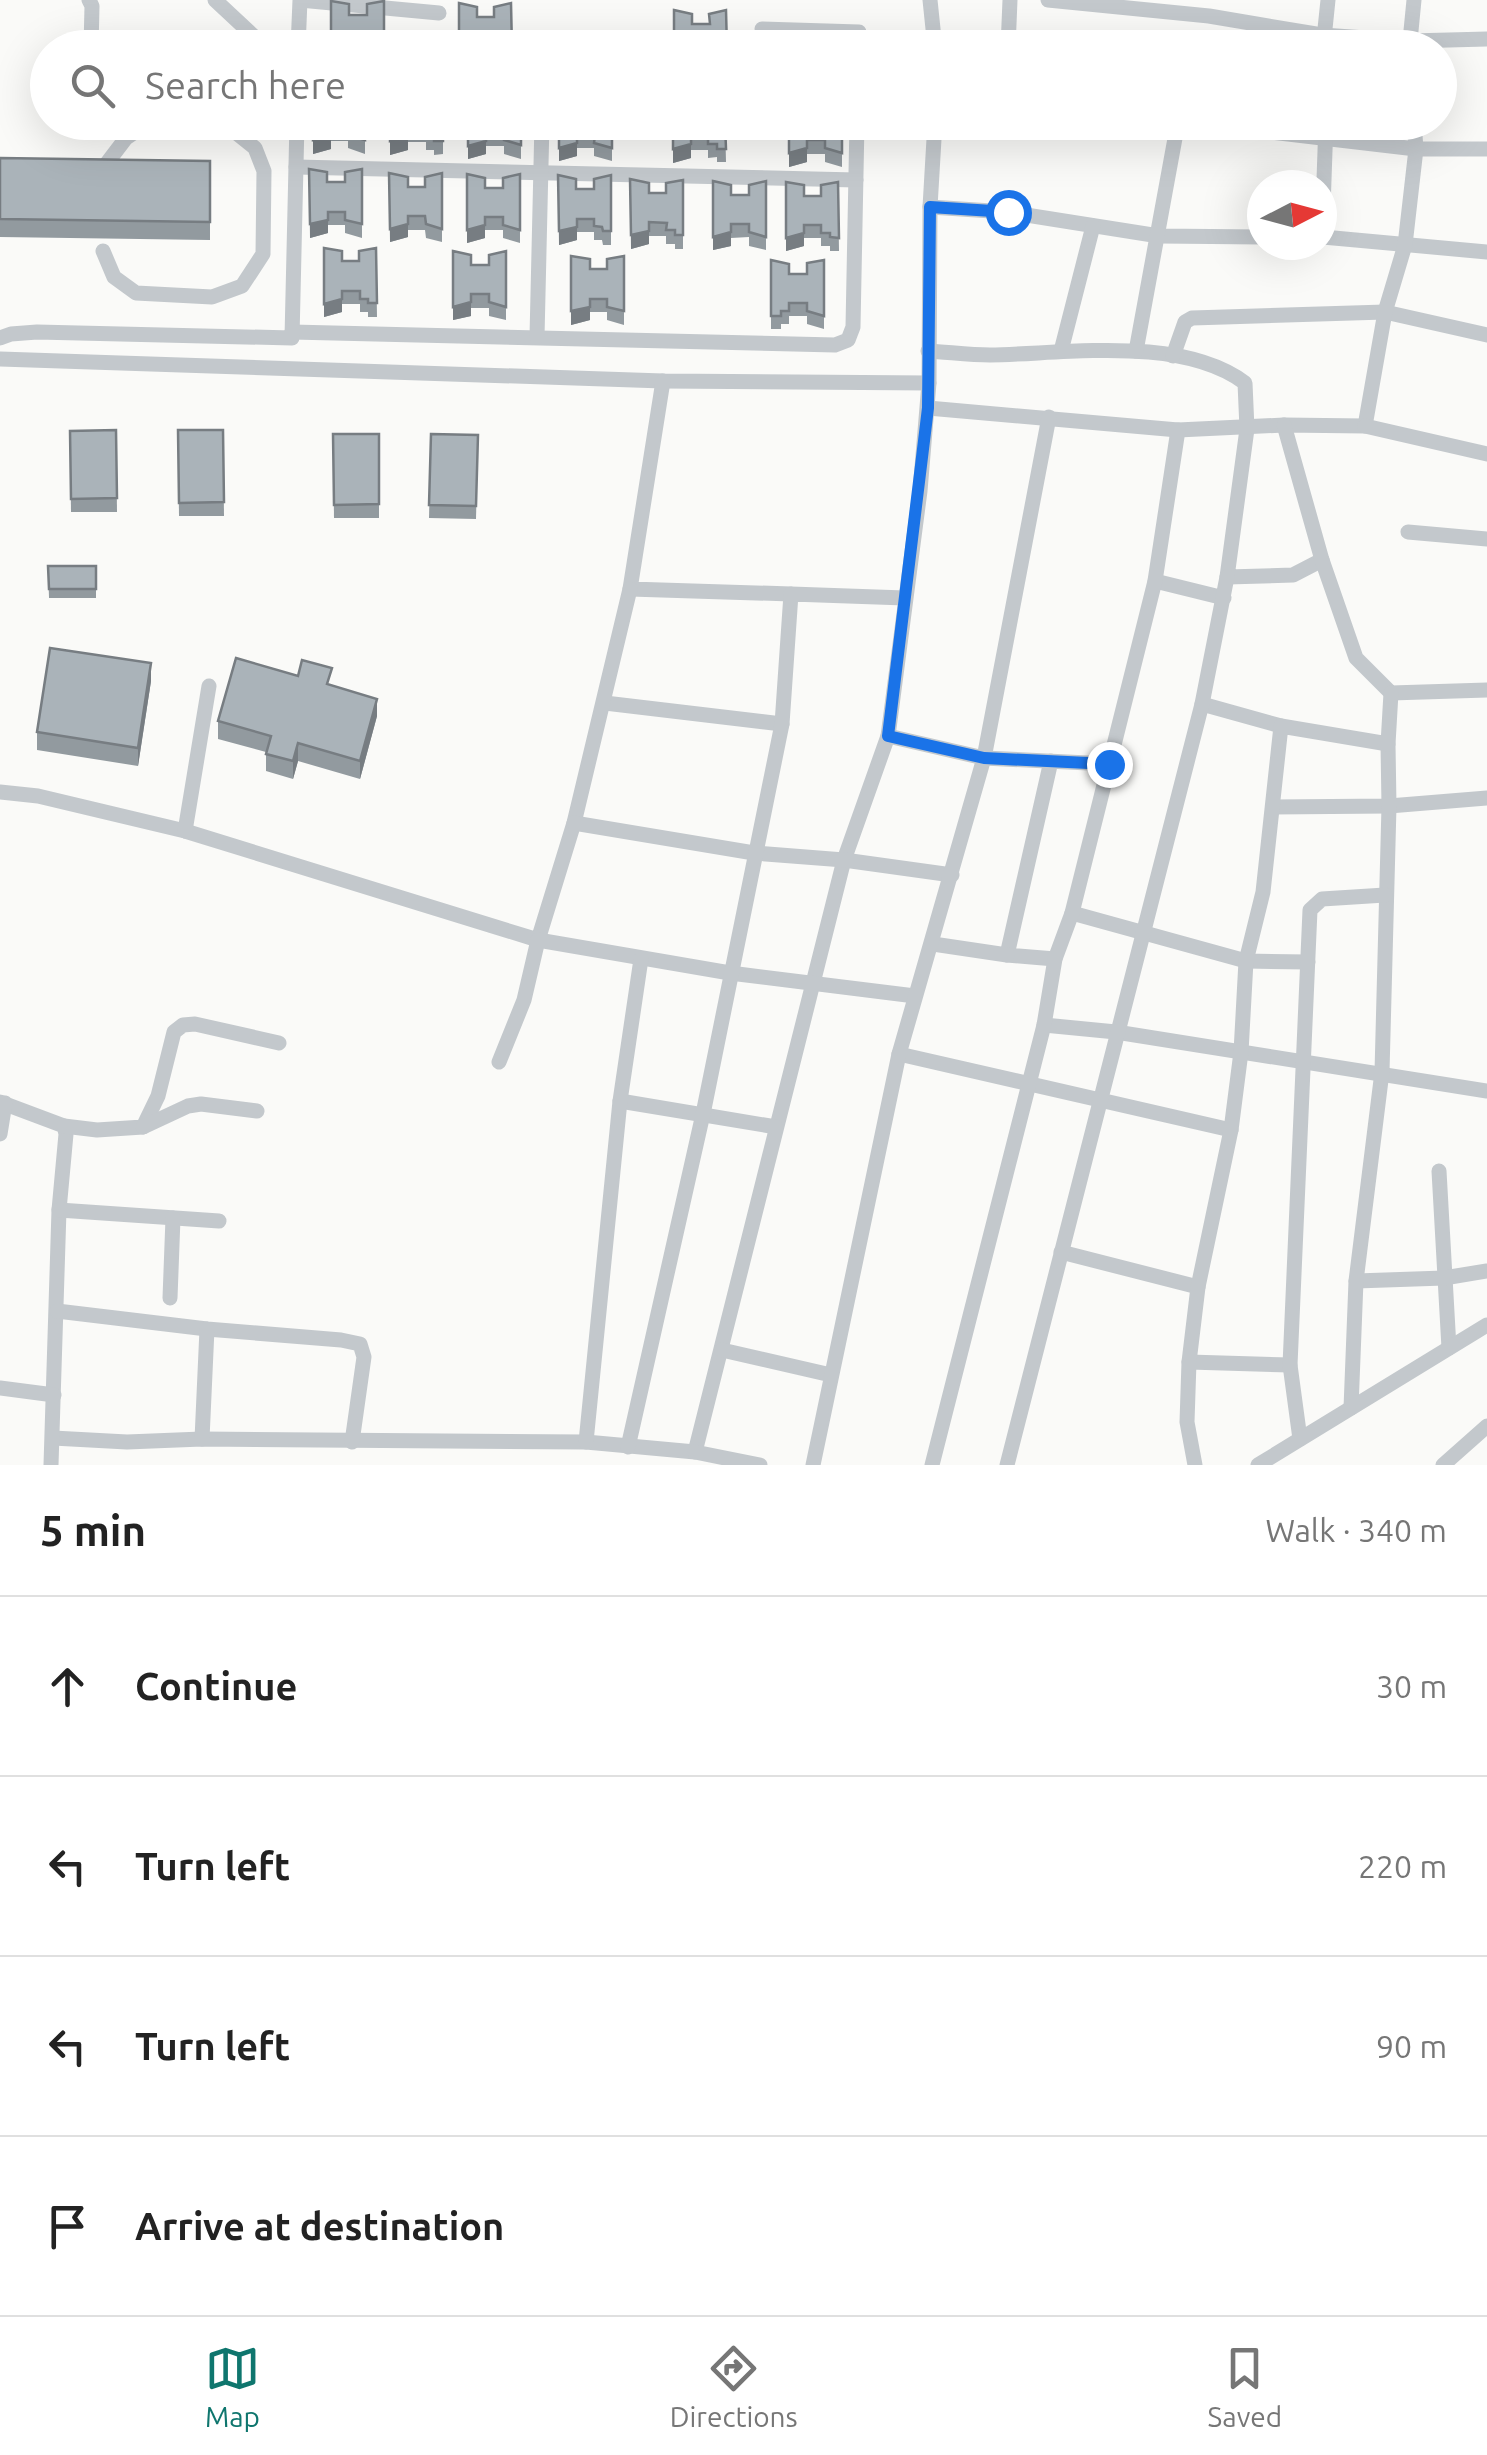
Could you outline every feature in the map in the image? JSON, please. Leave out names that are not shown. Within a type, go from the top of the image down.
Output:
[{"type":"street","points":[[215,0],[247,30]]},
{"type":"street","points":[[299,30],[300,0],[439,12]]},
{"type":"street","points":[[930,0],[933,30]]},
{"type":"street","points":[[1009,30],[1010,0]]},
{"type":"street","points":[[1048,0],[1210,16],[1273,30]]},
{"type":"street","points":[[1324,30],[1328,0]]},
{"type":"street","points":[[1411,30],[1414,0]]},
{"type":"street","points":[[92,30],[93,2]]},
{"type":"street","points":[[762,29],[794,30]]},
{"type":"street","points":[[1457,40],[1487,38]]},
{"type":"street","points":[[107,163],[124,140]]},
{"type":"street","points":[[103,251],[114,277],[136,293],[212,297],[242,286],[262,254],[264,172],[255,148],[247,140]]},
{"type":"street","points":[[0,338],[37,332],[292,338],[297,140]]},
{"type":"street","points":[[537,338],[542,140]]},
{"type":"street","points":[[292,332],[834,344],[848,340],[852,328],[857,140]]},
{"type":"street","points":[[695,1452],[844,860],[888,736],[928,408],[934,140]]},
{"type":"street","points":[[1136,351],[1175,140]]},
{"type":"street","points":[[1325,170],[1326,140]]},
{"type":"street","points":[[1371,140],[1416,149],[1487,149]]},
{"type":"street","points":[[1365,426],[1386,312],[1405,245],[1415,140]]},
{"type":"street","points":[[296,167],[856,180]]},
{"type":"street","points":[[930,207],[1008,212],[1159,236],[1247,236]]},
{"type":"street","points":[[1061,351],[1093,226]]},
{"type":"street","points":[[1337,238],[1487,252]]},
{"type":"street","points":[[1174,356],[1185,322],[1192,318],[1386,312],[1487,334]]},
{"type":"street","points":[[928,350],[986,355],[1136,351],[1174,356],[1230,372],[1244,383],[1248,429],[1224,598],[1202,704],[1007,1465]]},
{"type":"street","points":[[0,358],[663,381],[929,383]]},
{"type":"street","points":[[499,1062],[524,1000],[605,703],[630,589],[663,381]]},
{"type":"street","points":[[928,408],[1178,430],[1365,426],[1487,454]]},
{"type":"street","points":[[813,1465],[899,1054],[984,758],[1049,417]]},
{"type":"street","points":[[1284,425],[1322,560],[1356,658],[1391,693],[1487,690]]},
{"type":"street","points":[[932,1465],[1044,1024],[1056,960],[1072,913],[1155,581],[1178,430]]},
{"type":"street","points":[[1408,532],[1487,539]]},
{"type":"street","points":[[1226,577],[1293,575],[1322,560]]},
{"type":"street","points":[[1155,581],[1224,598]]},
{"type":"street","points":[[630,589],[905,598]]},
{"type":"street","points":[[628,1447],[703,1114],[782,724],[791,594]]},
{"type":"street","points":[[185,830],[209,686]]},
{"type":"street","points":[[1351,1408],[1356,1281],[1382,1072],[1391,693]]},
{"type":"street","points":[[605,703],[782,724]]},
{"type":"street","points":[[1202,704],[1280,726],[1388,744]]},
{"type":"street","points":[[1195,1465],[1187,1422],[1189,1362],[1198,1287],[1231,1130],[1241,1052],[1246,961],[1263,892],[1280,726]]},
{"type":"street","points":[[888,736],[984,758],[1109,764]]},
{"type":"street","points":[[1007,955],[1051,761]]},
{"type":"street","points":[[0,792],[38,796],[185,830],[538,940],[730,973],[915,996]]},
{"type":"street","points":[[1273,807],[1389,806],[1487,798]]},
{"type":"street","points":[[574,823],[754,853],[952,875]]},
{"type":"street","points":[[1300,1438],[1290,1365],[1310,910],[1322,899],[1386,895]]},
{"type":"street","points":[[1072,913],[1246,961],[1308,962]]},
{"type":"street","points":[[933,944],[1056,960]]},
{"type":"street","points":[[586,1442],[620,1102],[641,959]]},
{"type":"street","points":[[143,1127],[158,1096],[174,1032],[183,1025],[195,1024],[279,1043]]},
{"type":"street","points":[[1044,1024],[1382,1072],[1487,1091]]},
{"type":"street","points":[[899,1054],[1231,1130]]},
{"type":"street","points":[[620,1102],[776,1127]]},
{"type":"street","points":[[0,1134],[3,1103],[64,1126],[97,1130],[143,1127],[201,1104],[257,1111]]},
{"type":"street","points":[[51,1465],[64,1126]]},
{"type":"street","points":[[1439,1170],[1449,1348]]},
{"type":"street","points":[[60,1210],[219,1221]]},
{"type":"street","points":[[170,1298],[174,1218]]},
{"type":"street","points":[[1061,1252],[1198,1287]]},
{"type":"street","points":[[1356,1281],[1444,1278],[1487,1271]]},
{"type":"street","points":[[57,1311],[360,1344],[364,1357],[352,1442]]},
{"type":"street","points":[[1258,1465],[1487,1325]]},
{"type":"street","points":[[202,1439],[207,1329]]},
{"type":"street","points":[[722,1350],[832,1374]]},
{"type":"street","points":[[1189,1362],[1290,1365]]},
{"type":"street","points":[[0,1388],[54,1395]]},
{"type":"street","points":[[1443,1465],[1487,1426]]},
{"type":"street","points":[[53,1438],[127,1442],[586,1442],[695,1452],[760,1465]]},
{"type":"building","points":[[331,1],[349,4],[349,15],[367,15],[367,4],[384,1],[384,30],[331,30]]},
{"type":"building","points":[[459,3],[477,7],[477,17],[494,17],[494,7],[511,3],[512,30],[459,30]]},
{"type":"building","points":[[674,10],[692,14],[692,24],[710,24],[709,14],[726,10],[727,30],[674,30]]},
{"type":"building","points":[[468,140],[486,140],[486,141],[468,146]]},
{"type":"building","points":[[559,140],[577,140],[577,143],[559,148]]},
{"type":"building","points":[[612,140],[612,148],[594,143]]},
{"type":"building","points":[[673,140],[691,140],[691,144],[673,149]]},
{"type":"building","points":[[708,140],[726,140],[726,149],[717,149],[717,144],[708,144]]},
{"type":"building","points":[[789,140],[807,140],[807,148],[789,153]]},
{"type":"building","points":[[825,140],[842,140],[842,153],[825,148]]},
{"type":"building","points":[[0,158],[210,161],[210,222],[0,219]]},
{"type":"building","points":[[309,169],[327,172],[327,182],[345,182],[345,172],[362,169],[362,224],[345,220],[345,212],[328,212],[328,220],[310,224]]},
{"type":"building","points":[[389,173],[408,177],[408,187],[425,187],[425,177],[442,173],[442,229],[426,224],[425,216],[408,216],[408,224],[390,229]]},
{"type":"building","points":[[467,174],[485,178],[485,188],[503,188],[503,178],[520,174],[520,230],[503,225],[503,217],[485,217],[485,225],[467,230]]},
{"type":"building","points":[[558,175],[576,179],[576,189],[594,189],[594,179],[611,175],[611,231],[594,226],[594,219],[577,219],[577,227],[559,231]]},
{"type":"building","points":[[630,179],[649,183],[649,193],[666,193],[666,183],[683,180],[683,235],[666,230],[667,223],[649,222],[649,231],[631,235]]},
{"type":"building","points":[[713,181],[731,185],[731,195],[749,195],[749,185],[766,181],[766,237],[749,232],[749,224],[731,224],[731,232],[713,237]]},
{"type":"building","points":[[786,182],[804,185],[804,196],[821,196],[821,185],[838,182],[839,238],[821,233],[821,225],[804,225],[804,233],[786,238]]},
{"type":"building","points":[[324,248],[342,251],[342,261],[359,261],[359,251],[376,248],[377,303],[360,299],[360,291],[342,291],[342,299],[324,304]]},
{"type":"building","points":[[453,251],[471,255],[471,265],[489,265],[489,255],[506,251],[506,307],[489,302],[489,294],[471,294],[471,302],[453,307]]},
{"type":"building","points":[[571,256],[590,259],[590,269],[607,269],[607,259],[624,256],[624,311],[607,307],[607,299],[590,299],[590,307],[571,311]]},
{"type":"building","points":[[771,260],[789,264],[789,274],[807,274],[807,263],[824,260],[824,316],[807,311],[807,303],[789,303],[789,311],[771,316]]},
{"type":"building","points":[[116,430],[117,498],[71,499],[70,431]]},
{"type":"building","points":[[178,430],[223,430],[224,502],[179,503]]},
{"type":"building","points":[[333,434],[379,434],[379,504],[334,505]]},
{"type":"building","points":[[431,434],[478,435],[476,506],[429,505]]},
{"type":"building","points":[[48,566],[96,566],[96,589],[49,589]]},
{"type":"building","points":[[50,648],[151,663],[138,748],[37,732]]},
{"type":"building","points":[[236,658],[298,676],[302,660],[332,668],[327,684],[377,699],[360,761],[298,743],[293,761],[266,754],[271,736],[218,721]]},
{"type":"route","points":[[1008,212],[930,207],[928,408],[888,736],[984,758],[1109,764]]}]
